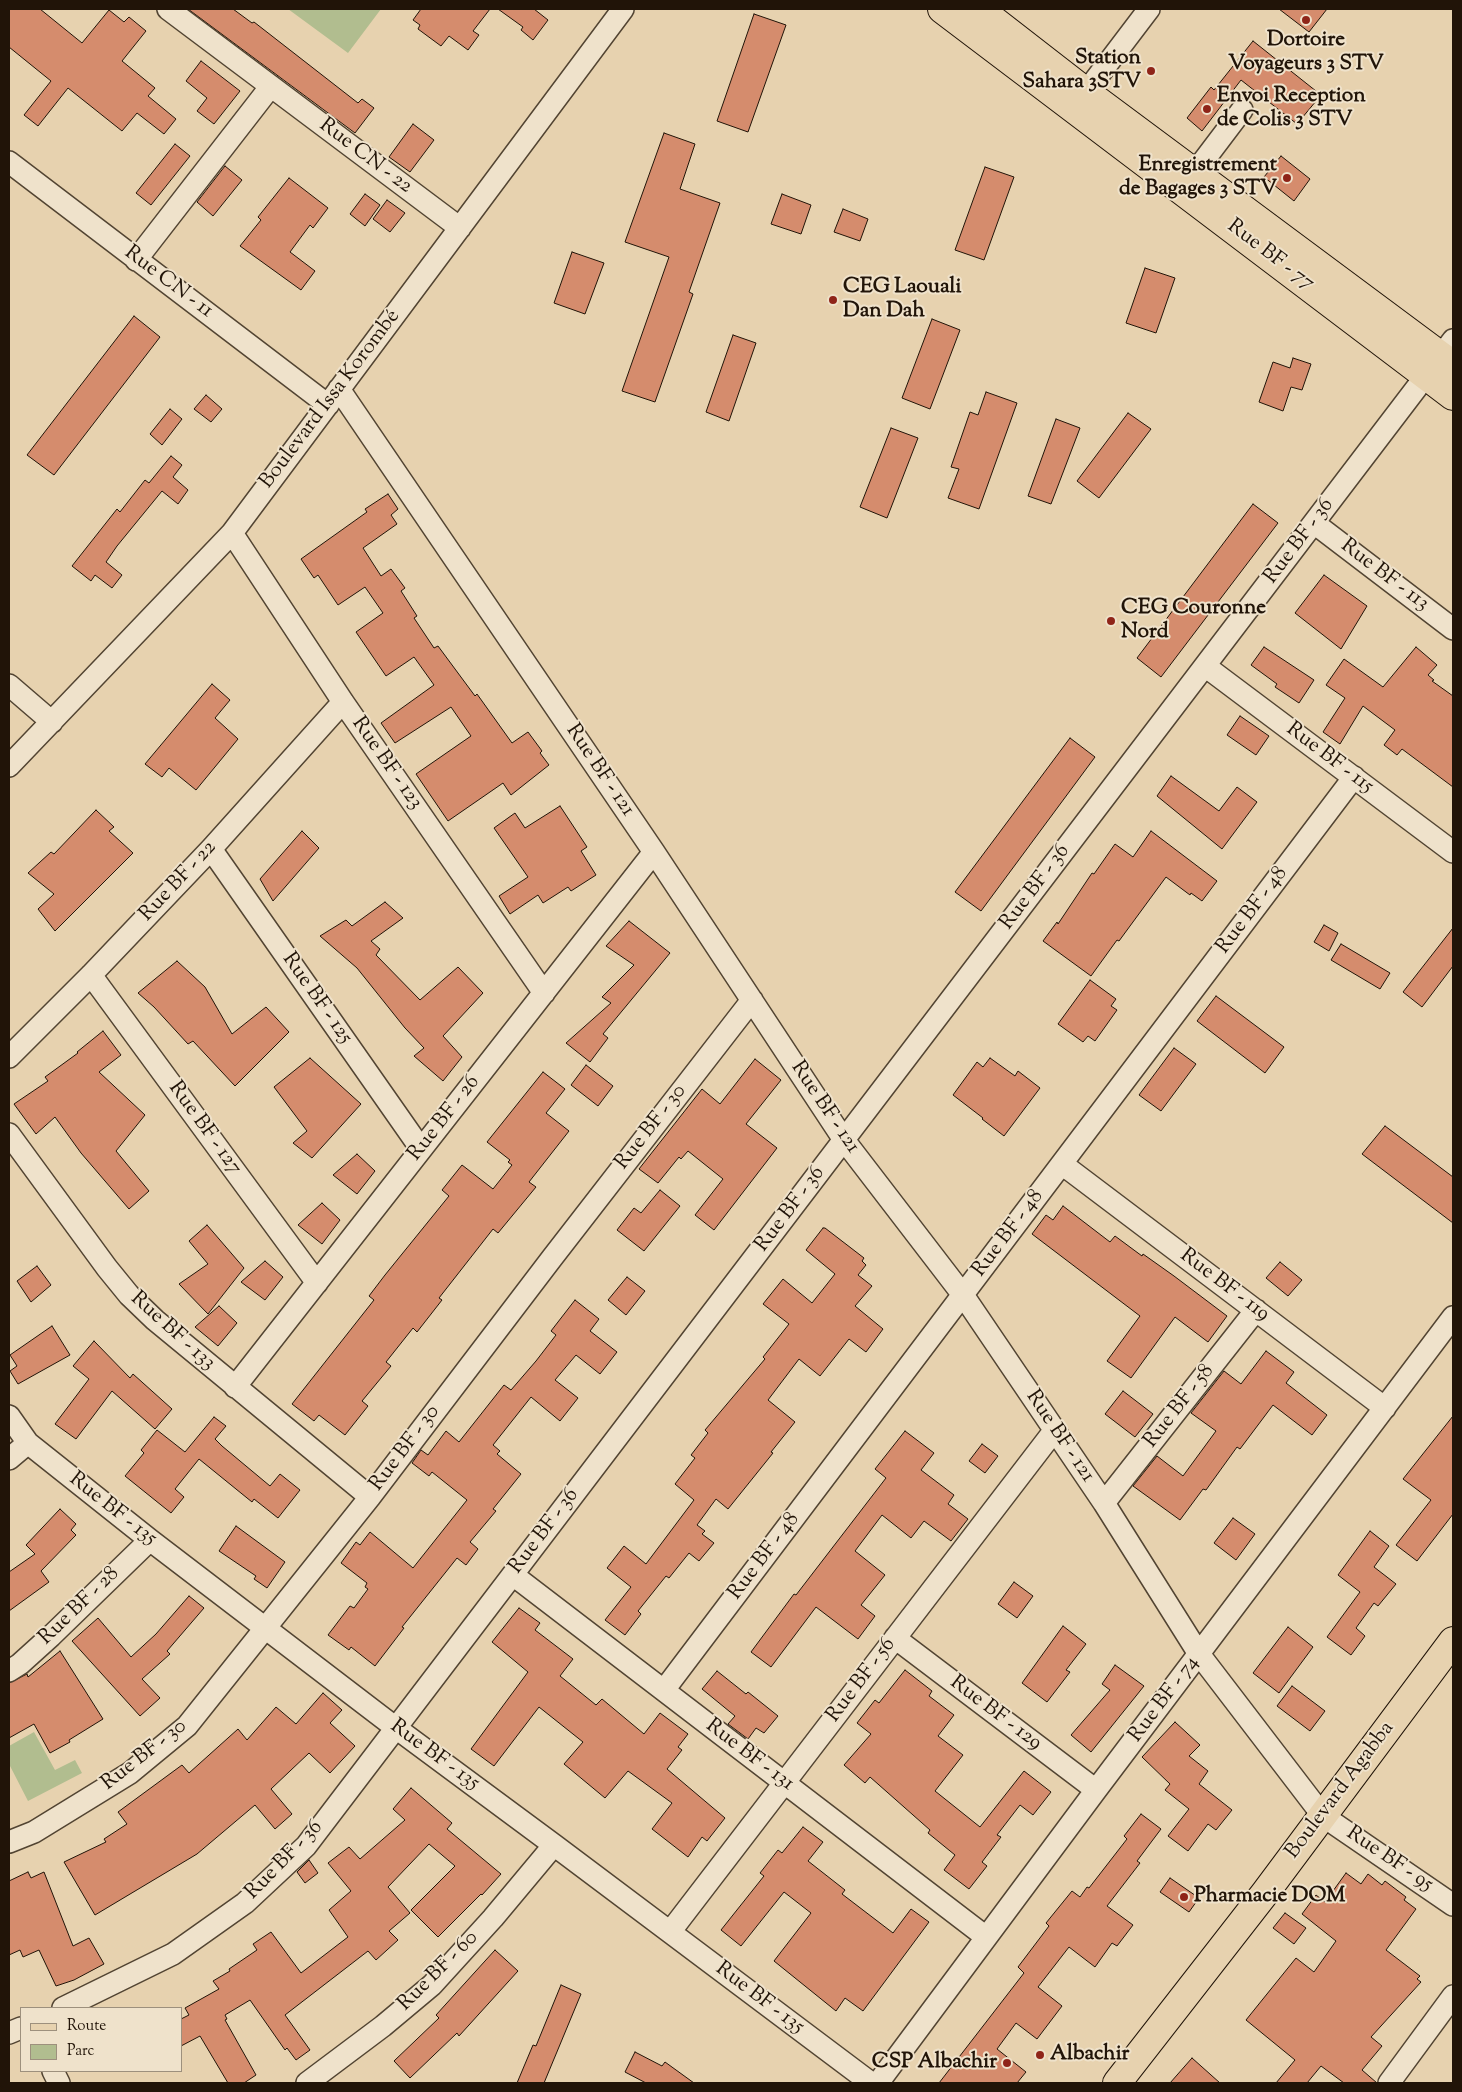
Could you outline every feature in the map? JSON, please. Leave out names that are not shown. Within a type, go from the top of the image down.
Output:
[{"type":"main road","name":"Rue BF - 77","points":[[942,9],[1444,359],[1453,396]]},
{"type":"main road","name":"Rue BF - 77","points":[[979,9],[1086,92],[1188,181]]},
{"type":"main road","name":"Boulevard Agabba","points":[[1117,2083],[1323,1816],[1453,1641]]},
{"type":"street","name":"Rue CN - 22","points":[[168,9],[460,228]]},
{"type":"street","name":"Boulevard Issa Korombé","points":[[9,766],[232,533],[622,9]]},
{"type":"street","points":[[1086,92],[1149,9]]},
{"type":"street","points":[[136,260],[271,86]]},
{"type":"street","points":[[1188,181],[1242,110]]},
{"type":"street","name":"Rue CN - 11","points":[[9,162],[136,260],[333,397]]},
{"type":"street","name":"Rue BF - 36","points":[[66,2007],[173,1954],[245,1903],[306,1846],[1314,523],[1444,359]]},
{"type":"street","name":"Rue BF - 121","points":[[333,397],[654,852],[844,1140],[963,1295],[1104,1504],[1200,1654],[1323,1816]]},
{"type":"street","name":"Rue BF - 113","points":[[1314,523],[1453,629]]},
{"type":"street","name":"Rue BF - 123","points":[[232,533],[343,702],[544,993]]},
{"type":"street","name":"Rue BF - 115","points":[[1205,666],[1453,852]]},
{"type":"street","points":[[9,685],[52,722]]},
{"type":"street","name":"Rue BF - 22","points":[[9,1057],[91,975],[211,849],[343,702]]},
{"type":"street","name":"Rue BF - 48","points":[[664,1690],[1354,778]]},
{"type":"street","name":"Rue BF - 125","points":[[211,849],[421,1149]]},
{"type":"street","name":"Rue BF - 26","points":[[235,1387],[654,852]]},
{"type":"street","name":"Rue BF - 127","points":[[91,975],[317,1283]]},
{"type":"street","name":"Rue BF - 30","points":[[9,1842],[34,1832],[130,1773],[187,1726],[370,1497],[752,1000]]},
{"type":"street","name":"Rue BF - 133","points":[[9,1134],[107,1268],[129,1295],[155,1320],[370,1497]]},
{"type":"street","name":"Rue BF - 119","points":[[1062,1164],[1385,1408]]},
{"type":"street","name":"Rue BF - 58","points":[[1104,1504],[1256,1310]]},
{"type":"street","name":"Rue BF - 74","points":[[878,2083],[1096,1790],[1453,1317]]},
{"type":"street","name":"Rue BF - 135","points":[[9,1416],[28,1443],[150,1540],[396,1728],[554,1844],[871,2083]]},
{"type":"street","name":"Rue BF - 56","points":[[670,1932],[1054,1431]]},
{"type":"street","points":[[9,1459],[28,1443]]},
{"type":"street","name":"Rue BF - 28","points":[[9,1670],[20,1664],[51,1636],[150,1540]]},
{"type":"street","name":"Rue BF - 131","points":[[513,1575],[986,1937]]},
{"type":"street","name":"Rue BF - 129","points":[[895,1638],[1096,1790]]},
{"type":"street","name":"Rue BF - 95","points":[[1323,1816],[1453,1906]]},
{"type":"street","name":"Rue BF - 60","points":[[307,2083],[376,2032],[432,1985],[493,1918],[554,1844]]},
{"type":"street","points":[[1388,2083],[1453,1996]]},
{"type":"green space","points":[[288,9],[381,9],[348,53]]},
{"type":"green space","points":[[34,1732],[55,1770],[75,1760],[82,1773],[28,1801],[9,1764],[9,1746]]},
{"type":"building","points":[[9,9],[40,9],[82,43],[109,10],[124,22],[129,17],[146,31],[122,61],[155,88],[148,96],[176,119],[164,134],[137,113],[122,131],[68,88],[38,126],[24,115],[51,81],[9,47]]},
{"type":"building","points":[[188,9],[233,9],[252,23],[254,22],[358,103],[362,99],[374,108],[355,133]]},
{"type":"building","points":[[421,9],[490,9],[473,31],[479,35],[468,50],[449,36],[441,46],[418,29],[420,25],[413,20]]},
{"type":"building","points":[[498,9],[534,9],[548,20],[533,40],[521,30],[523,27]]},
{"type":"building","name":"Dortoire Voyageurs 3 STV","points":[[1279,9],[1327,9],[1309,32]]},
{"type":"building","points":[[754,14],[786,25],[748,132],[717,121]]},
{"type":"building","points":[[1253,41],[1321,95],[1297,124],[1241,80],[1202,131],[1187,118],[1211,87],[1214,90]]},
{"type":"building","points":[[201,61],[240,91],[214,124],[197,111],[207,98],[186,81]]},
{"type":"building","points":[[413,124],[434,140],[410,172],[389,157]]},
{"type":"building","points":[[664,133],[695,144],[680,189],[720,203],[689,292],[693,294],[655,402],[622,391],[669,257],[625,242]]},
{"type":"building","points":[[175,144],[190,156],[151,205],[136,193]]},
{"type":"building","name":"Enregistrement de Bagages 3 STV","points":[[1281,156],[1310,179],[1294,201],[1264,177]]},
{"type":"building","points":[[225,166],[242,180],[213,216],[197,202]]},
{"type":"building","points":[[985,167],[1014,177],[984,260],[955,250]]},
{"type":"building","points":[[289,178],[328,208],[313,228],[310,225],[290,252],[315,271],[301,290],[240,246],[261,220],[258,217]]},
{"type":"building","points":[[365,194],[380,205],[365,226],[350,214]]},
{"type":"building","points":[[782,194],[811,205],[801,234],[771,224]]},
{"type":"building","points":[[387,200],[405,213],[390,232],[373,219]]},
{"type":"building","points":[[843,209],[868,219],[860,241],[834,232]]},
{"type":"building","points":[[572,252],[604,263],[585,314],[554,303]]},
{"type":"building","points":[[1145,268],[1175,278],[1156,333],[1126,323]]},
{"type":"building","points":[[134,316],[160,337],[54,475],[27,455]]},
{"type":"building","points":[[932,319],[960,330],[930,409],[902,398]]},
{"type":"building","points":[[733,335],[756,343],[729,421],[706,412]]},
{"type":"building","points":[[1293,358],[1311,364],[1302,390],[1291,387],[1283,411],[1259,402],[1273,362],[1290,368]]},
{"type":"building","points":[[986,392],[1017,403],[979,509],[948,498],[959,469],[951,467],[970,412],[978,415]]},
{"type":"building","points":[[206,395],[222,409],[211,422],[194,409]]},
{"type":"building","points":[[170,409],[182,419],[162,445],[150,434]]},
{"type":"building","points":[[1128,413],[1151,429],[1099,498],[1077,481]]},
{"type":"building","points":[[1056,419],[1080,428],[1051,504],[1028,496]]},
{"type":"building","points":[[891,428],[918,438],[887,518],[860,507]]},
{"type":"building","points":[[171,456],[182,465],[173,477],[188,490],[178,504],[162,491],[117,546],[106,562],[122,575],[112,588],[95,575],[91,581],[72,566],[117,509],[120,512],[145,480],[149,483]]},
{"type":"building","points":[[388,494],[398,509],[391,515],[397,524],[363,548],[381,576],[391,569],[405,588],[401,591],[417,616],[414,618],[434,648],[438,646],[475,696],[477,694],[512,743],[528,732],[542,751],[540,753],[549,765],[511,795],[503,783],[448,821],[416,774],[471,736],[451,707],[395,743],[381,723],[434,685],[414,657],[386,676],[356,632],[383,613],[365,587],[338,605],[318,575],[314,578],[301,559],[367,512],[365,509]]},
{"type":"building","points":[[1253,504],[1278,523],[1161,677],[1137,658]]},
{"type":"building","points":[[1324,575],[1367,606],[1341,649],[1295,613]]},
{"type":"building","points":[[1264,647],[1314,680],[1299,703],[1275,687],[1277,684],[1251,665]]},
{"type":"building","points":[[1416,647],[1437,665],[1428,675],[1434,680],[1432,681],[1453,696],[1453,787],[1402,749],[1397,755],[1384,745],[1395,730],[1363,706],[1340,744],[1323,732],[1345,698],[1326,685],[1344,659],[1383,687]]},
{"type":"building","points":[[212,684],[230,700],[215,718],[238,739],[196,790],[169,768],[162,777],[145,764]]},
{"type":"building","points":[[1240,716],[1269,736],[1256,755],[1227,735]]},
{"type":"building","points":[[1070,738],[1095,757],[981,911],[955,892]]},
{"type":"building","points":[[1171,776],[1219,811],[1237,787],[1257,802],[1222,849],[1157,796]]},
{"type":"building","points":[[560,806],[587,847],[581,851],[596,875],[571,891],[568,887],[543,903],[538,895],[510,914],[499,896],[528,877],[494,828],[515,813],[525,828]]},
{"type":"building","points":[[96,810],[114,827],[109,831],[133,853],[55,931],[38,909],[54,894],[28,873],[51,852],[54,854]]},
{"type":"building","points":[[302,831],[319,848],[273,901],[260,879]]},
{"type":"building","points":[[1151,831],[1217,881],[1202,901],[1191,893],[1190,895],[1166,877],[1091,976],[1043,941],[1057,922],[1058,924],[1092,873],[1094,874],[1115,844],[1133,857]]},
{"type":"building","points":[[385,902],[403,918],[371,941],[380,949],[376,955],[420,1000],[458,967],[483,993],[443,1036],[462,1057],[443,1081],[414,1056],[424,1048],[405,1028],[357,968],[320,936],[346,920],[352,926]]},
{"type":"building","points":[[629,921],[670,953],[603,1034],[608,1038],[590,1062],[566,1043],[611,1003],[602,997],[634,965],[606,946]]},
{"type":"building","points":[[1324,925],[1338,933],[1329,951],[1314,942]]},
{"type":"building","points":[[1453,928],[1453,966],[1422,1007],[1403,992]]},
{"type":"building","points":[[1341,944],[1390,973],[1380,989],[1331,960]]},
{"type":"building","points":[[177,961],[205,987],[232,1034],[266,1007],[289,1032],[235,1086],[193,1041],[188,1044],[154,1007],[138,993]]},
{"type":"building","points":[[1090,980],[1116,999],[1111,1006],[1117,1010],[1095,1041],[1088,1036],[1083,1042],[1058,1024]]},
{"type":"building","points":[[1216,996],[1284,1047],[1265,1073],[1197,1021]]},
{"type":"building","points":[[103,1031],[121,1055],[99,1072],[145,1115],[116,1151],[149,1191],[129,1209],[81,1153],[55,1117],[36,1134],[14,1104],[48,1081],[45,1077],[78,1053]]},
{"type":"building","points":[[1174,1048],[1196,1064],[1161,1111],[1139,1095]]},
{"type":"building","points":[[310,1058],[361,1104],[312,1158],[293,1143],[307,1131],[274,1087]]},
{"type":"building","points":[[990,1058],[1015,1076],[1018,1071],[1040,1088],[1004,1136],[953,1095],[977,1062],[983,1067]]},
{"type":"building","points":[[755,1059],[781,1080],[746,1124],[777,1148],[714,1230],[695,1215],[723,1179],[688,1151],[681,1159],[679,1157],[658,1183],[639,1169],[702,1089],[720,1104]]},
{"type":"building","points":[[586,1065],[613,1086],[598,1106],[571,1085]]},
{"type":"building","points":[[543,1072],[565,1089],[546,1113],[569,1131],[529,1182],[536,1187],[498,1233],[493,1229],[439,1298],[442,1300],[417,1332],[413,1328],[386,1362],[391,1366],[362,1401],[368,1406],[345,1435],[319,1415],[314,1421],[292,1404],[374,1300],[369,1296],[449,1196],[442,1190],[462,1165],[493,1189],[512,1165],[508,1162],[510,1160],[487,1142]]},
{"type":"building","points":[[1385,1126],[1453,1177],[1453,1223],[1362,1154]]},
{"type":"building","points":[[357,1154],[375,1171],[357,1194],[333,1175]]},
{"type":"building","points":[[660,1190],[680,1206],[644,1251],[617,1230],[634,1208],[641,1213]]},
{"type":"building","points":[[322,1203],[340,1220],[322,1244],[298,1225]]},
{"type":"building","points":[[1063,1206],[1110,1242],[1115,1236],[1142,1256],[1143,1254],[1227,1316],[1208,1342],[1175,1317],[1131,1378],[1107,1361],[1140,1316],[1032,1234],[1046,1215],[1053,1220]]},
{"type":"building","points":[[207,1225],[244,1268],[208,1314],[179,1284],[208,1264],[189,1241]]},
{"type":"building","points":[[823,1228],[864,1258],[862,1261],[866,1265],[858,1275],[872,1286],[855,1306],[883,1329],[866,1352],[849,1339],[820,1376],[799,1359],[768,1400],[795,1422],[728,1509],[716,1499],[697,1525],[705,1531],[702,1534],[714,1543],[699,1561],[689,1553],[669,1578],[666,1576],[638,1611],[641,1614],[625,1635],[605,1620],[631,1587],[607,1568],[624,1546],[646,1564],[694,1500],[675,1484],[695,1458],[691,1455],[708,1433],[705,1430],[765,1359],[763,1357],[789,1324],[763,1304],[783,1279],[812,1303],[835,1274],[806,1250]]},
{"type":"building","points":[[265,1261],[283,1277],[265,1300],[241,1282]]},
{"type":"building","points":[[1280,1262],[1302,1280],[1288,1296],[1266,1278]]},
{"type":"building","points":[[37,1266],[51,1285],[31,1302],[17,1281]]},
{"type":"building","points":[[627,1277],[645,1291],[626,1315],[608,1300]]},
{"type":"building","points":[[575,1300],[599,1319],[590,1331],[617,1352],[600,1374],[576,1355],[555,1380],[578,1398],[560,1421],[531,1397],[493,1445],[500,1451],[497,1454],[521,1474],[493,1509],[496,1511],[470,1542],[478,1549],[466,1565],[457,1558],[402,1627],[404,1628],[375,1666],[351,1647],[349,1650],[328,1635],[350,1606],[354,1608],[368,1589],[365,1587],[367,1583],[341,1563],[356,1542],[360,1545],[370,1532],[413,1568],[467,1500],[432,1472],[429,1476],[412,1463],[421,1450],[428,1455],[446,1431],[459,1442],[504,1385],[511,1390],[556,1335],[551,1331]]},
{"type":"building","points":[[219,1306],[237,1323],[218,1346],[195,1327]]},
{"type":"building","points":[[52,1326],[70,1355],[18,1384],[10,1371],[17,1366],[10,1355]]},
{"type":"building","points":[[94,1341],[130,1378],[133,1374],[172,1409],[155,1429],[112,1391],[76,1439],[55,1424],[89,1379],[73,1366]]},
{"type":"building","points":[[1266,1351],[1294,1372],[1286,1383],[1327,1415],[1312,1435],[1273,1405],[1240,1449],[1237,1447],[1206,1490],[1203,1489],[1180,1520],[1133,1486],[1157,1456],[1183,1476],[1216,1431],[1191,1413],[1224,1371],[1241,1384]]},
{"type":"building","points":[[1123,1391],[1153,1414],[1135,1437],[1105,1414]]},
{"type":"building","points":[[1453,1416],[1453,1514],[1417,1561],[1396,1545],[1431,1500],[1403,1479]]},
{"type":"building","points":[[214,1417],[226,1426],[215,1439],[222,1446],[270,1486],[280,1474],[300,1490],[278,1518],[254,1499],[252,1502],[199,1459],[175,1489],[184,1497],[171,1513],[125,1476],[144,1453],[141,1450],[157,1430],[185,1452]]},
{"type":"building","points":[[905,1431],[934,1453],[921,1470],[954,1495],[948,1504],[968,1519],[951,1541],[924,1521],[911,1538],[882,1515],[855,1551],[885,1575],[861,1605],[875,1616],[858,1639],[816,1607],[771,1667],[751,1652],[794,1594],[796,1595],[886,1478],[875,1469]]},
{"type":"building","points":[[982,1444],[998,1456],[985,1473],[969,1461]]},
{"type":"building","points":[[60,1509],[76,1524],[71,1530],[76,1535],[41,1571],[49,1582],[9,1611],[9,1572],[35,1554],[26,1545]]},
{"type":"building","points":[[1233,1518],[1255,1534],[1236,1560],[1214,1543]]},
{"type":"building","points":[[236,1526],[285,1562],[267,1588],[254,1579],[256,1576],[219,1551]]},
{"type":"building","points":[[1370,1531],[1389,1546],[1374,1567],[1396,1584],[1378,1606],[1374,1603],[1356,1628],[1365,1636],[1351,1655],[1327,1637],[1360,1592],[1338,1575]]},
{"type":"building","points":[[1014,1582],[1033,1596],[1017,1618],[998,1604]]},
{"type":"building","points":[[189,1596],[204,1608],[167,1651],[170,1654],[142,1679],[160,1698],[140,1716],[72,1641],[98,1618],[131,1657],[156,1634]]},
{"type":"building","points":[[519,1608],[540,1623],[535,1630],[573,1659],[560,1676],[596,1705],[602,1699],[644,1734],[660,1713],[688,1734],[678,1747],[682,1750],[667,1769],[725,1818],[707,1841],[702,1837],[688,1857],[652,1829],[672,1803],[628,1771],[605,1798],[564,1764],[583,1742],[539,1707],[494,1766],[471,1749],[528,1672],[492,1642]]},
{"type":"building","points":[[1063,1626],[1086,1644],[1066,1670],[1070,1672],[1047,1702],[1022,1683]]},
{"type":"building","points":[[1288,1627],[1313,1647],[1279,1693],[1253,1673]]},
{"type":"building","points":[[60,1651],[103,1719],[69,1740],[70,1742],[50,1753],[34,1724],[9,1738],[9,1683],[27,1674],[28,1677]]},
{"type":"building","points":[[1115,1665],[1144,1686],[1091,1752],[1071,1735],[1110,1690],[1102,1684]]},
{"type":"building","points":[[905,1670],[932,1691],[929,1696],[954,1715],[938,1736],[963,1755],[935,1791],[980,1827],[1024,1771],[1051,1792],[1033,1815],[1020,1805],[997,1835],[1001,1837],[982,1862],[987,1866],[969,1889],[944,1870],[955,1855],[928,1833],[930,1830],[870,1777],[865,1783],[844,1765],[871,1734],[857,1723],[875,1700],[879,1703]]},
{"type":"building","points":[[717,1671],[746,1694],[748,1692],[778,1716],[764,1733],[756,1728],[748,1739],[728,1724],[735,1716],[702,1689]]},
{"type":"building","points":[[1292,1686],[1325,1711],[1310,1731],[1277,1706]]},
{"type":"building","points":[[323,1693],[342,1710],[330,1723],[355,1746],[330,1773],[309,1753],[271,1789],[292,1814],[275,1829],[255,1805],[197,1854],[95,1915],[64,1862],[106,1842],[104,1839],[127,1824],[118,1812],[182,1765],[189,1773],[238,1729],[247,1740],[276,1707],[296,1724]]},
{"type":"building","points":[[1175,1722],[1200,1745],[1189,1756],[1208,1771],[1199,1784],[1232,1810],[1216,1830],[1208,1824],[1188,1851],[1168,1836],[1189,1809],[1165,1790],[1170,1784],[1142,1757]]},
{"type":"building","points":[[411,1788],[452,1823],[447,1829],[501,1874],[438,1937],[411,1910],[455,1866],[429,1844],[388,1887],[410,1913],[389,1931],[398,1940],[376,1960],[368,1951],[285,2015],[310,2050],[296,2060],[287,2048],[285,2050],[250,2000],[225,2015],[227,2019],[225,2020],[256,2075],[244,2083],[228,2083],[200,2036],[182,2045],[182,2018],[189,2015],[185,2008],[219,1989],[213,1981],[230,1971],[229,1969],[257,1950],[253,1944],[271,1932],[301,1973],[348,1937],[329,1910],[351,1891],[328,1863],[349,1847],[360,1859],[405,1820],[393,1809]]},
{"type":"building","points":[[1141,1814],[1161,1829],[1137,1861],[1140,1863],[1107,1906],[1133,1925],[1117,1946],[1112,1943],[1095,1967],[1069,1947],[1038,1987],[1062,2006],[1037,2039],[1016,2023],[997,2049],[1026,2072],[1017,2083],[939,2083],[1024,1973],[1018,1967],[1049,1926],[1046,1923],[1072,1891],[1080,1897],[1087,1887],[1089,1888],[1127,1839],[1124,1836]]},
{"type":"building","points":[[803,1827],[823,1842],[808,1861],[845,1890],[842,1894],[893,1933],[911,1909],[929,1922],[863,2011],[845,1998],[836,2011],[774,1961],[811,1913],[784,1892],[741,1946],[721,1930],[764,1876],[760,1873],[778,1850],[782,1853]]},
{"type":"building","points":[[309,1860],[318,1873],[305,1883],[297,1872]]},
{"type":"building","points":[[28,1872],[31,1878],[44,1872],[73,1946],[89,1938],[104,1964],[74,1980],[56,1986],[39,1950],[23,1957],[20,1950],[9,1955],[9,1881]]},
{"type":"building","points":[[1346,1873],[1361,1884],[1368,1874],[1382,1885],[1385,1881],[1406,1897],[1404,1900],[1416,1909],[1386,1950],[1420,1976],[1417,1979],[1421,1982],[1371,2037],[1382,2046],[1362,2070],[1377,2083],[1344,2083],[1321,2066],[1307,2083],[1276,2083],[1295,2060],[1246,2020],[1296,1958],[1314,1972],[1336,1941],[1302,1914],[1316,1895],[1325,1902]]},
{"type":"building","points":[[1170,1878],[1199,1898],[1189,1912],[1160,1892]]},
{"type":"building","points":[[1285,1913],[1306,1928],[1294,1944],[1273,1928]]},
{"type":"building","points":[[495,1950],[518,1971],[459,2036],[457,2033],[410,2078],[394,2061],[439,2018],[436,2015]]},
{"type":"building","points":[[561,1985],[581,1994],[544,2083],[517,2083],[533,2045],[536,2046]]},
{"type":"building","points":[[635,2052],[662,2066],[665,2062],[694,2083],[646,2083],[625,2072]]},
{"type":"building","points":[[1192,2058],[1220,2083],[1170,2083]]},
{"type":"place","name":"Dortoire Voyageurs 3 STV","points":[[1306,20]]},
{"type":"place","name":"Station Sahara 3STV","points":[[1151,71]]},
{"type":"place","name":"Envoi Reception de Colis 3 STV","points":[[1207,109]]},
{"type":"place","name":"Enregistrement de Bagages 3 STV","points":[[1287,178]]},
{"type":"place","name":"CEG Laouali Dan Dah","points":[[833,300]]},
{"type":"place","name":"CEG Couronne Nord","points":[[1111,621]]},
{"type":"place","name":"Pharmacie DOM","points":[[1184,1897]]},
{"type":"place","name":"Albachir","points":[[1040,2055]]},
{"type":"place","name":"CSP Albachir","points":[[1007,2063]]}]
